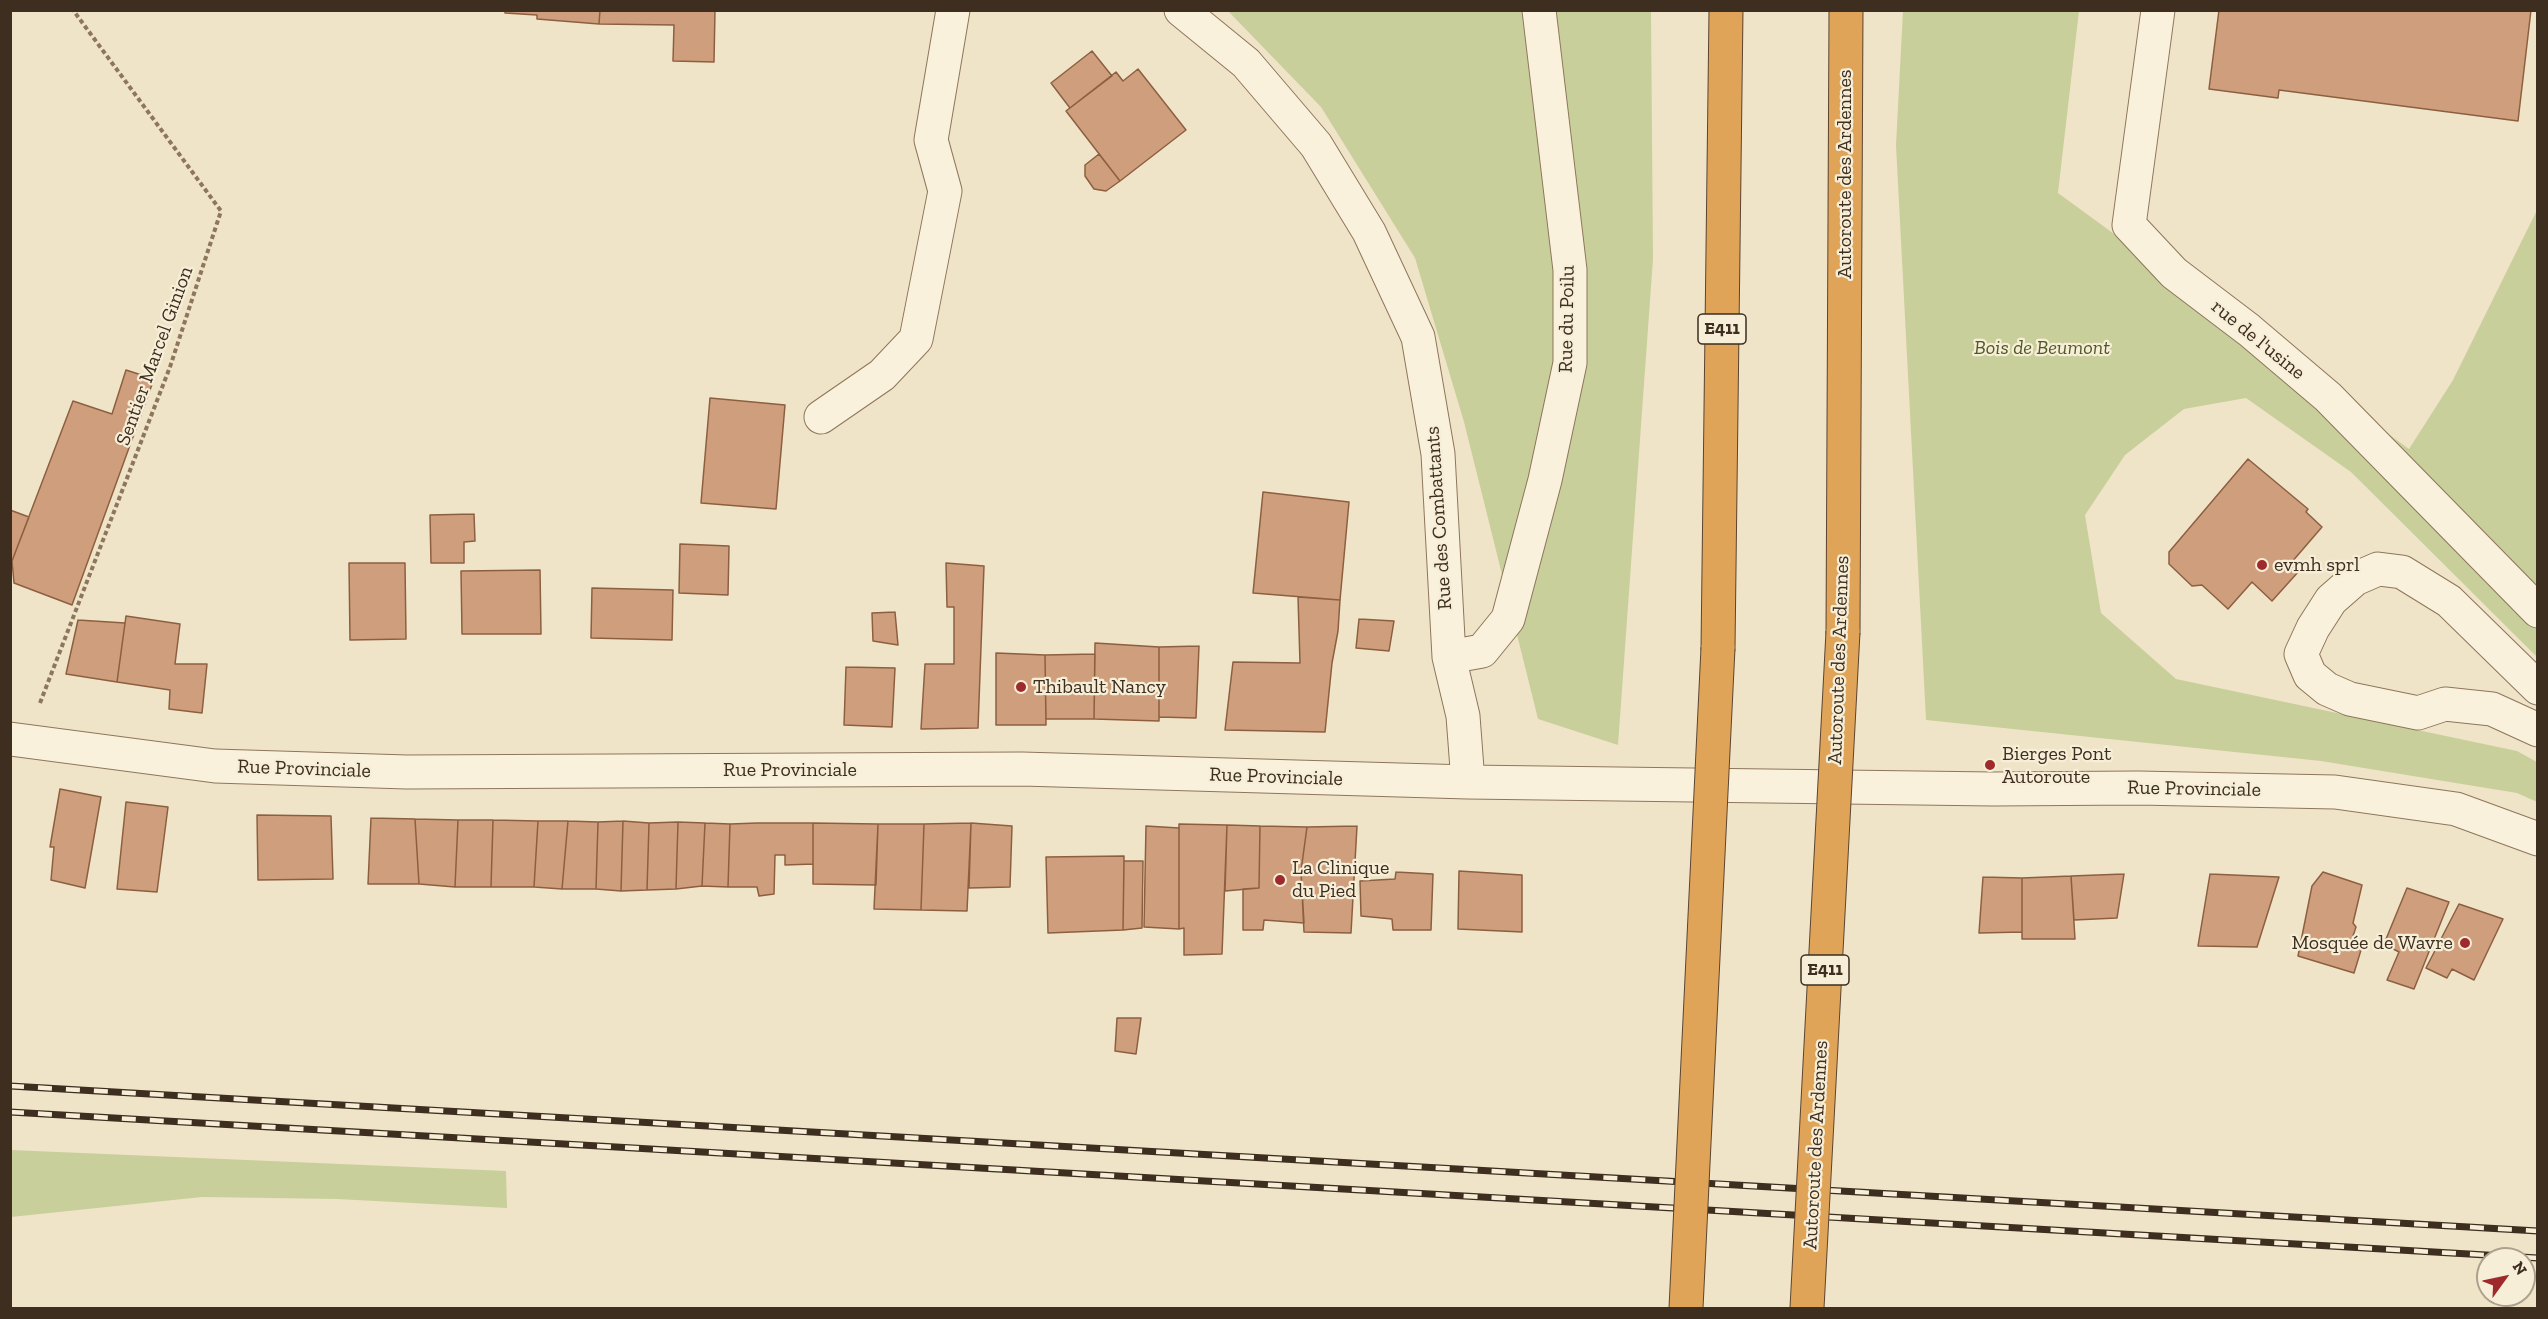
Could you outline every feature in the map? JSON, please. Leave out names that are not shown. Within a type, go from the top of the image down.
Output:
[{"type":"highway","name":"E411","points":[[1686,1308],[1718,648],[1726,10]]},
{"type":"highway","name":"Autoroute des Ardennes","points":[[1807,1308],[1843,632],[1846,10]]},
{"type":"street","points":[[821,417],[882,375],[916,339],[945,191],[931,140],[953,10]]},
{"type":"street","name":"Rue des Combattants","points":[[1182,10],[1246,63],[1316,146],[1369,232],[1418,337],[1438,454],[1449,657],[1463,716],[1468,782]]},
{"type":"street","name":"Rue du Poilu","points":[[1449,657],[1482,651],[1508,619],[1545,480],[1570,363],[1570,270],[1539,10]]},
{"type":"street","name":"rue de l'usine","points":[[2158,10],[2129,225],[2174,273],[2249,330],[2328,397],[2538,611]]},
{"type":"street","points":[[2538,688],[2449,601],[2402,572],[2378,569],[2355,579],[2331,600],[2313,628],[2301,654],[2310,675],[2327,689],[2350,699],[2418,713],[2445,704],[2492,709],[2538,730]]},
{"type":"street","name":"Rue Provinciale","points":[[17,741],[215,766],[407,772],[1022,769],[1468,782],[2335,792],[2456,809],[2538,839]]},
{"type":"path","name":"Sentier Marcel Ginion","points":[[17,741],[170,367],[221,211],[73,10]]},
{"type":"green space","points":[[1228,11],[1651,11],[1653,259],[1618,745],[1538,719],[1464,422],[1415,258],[1321,107]]},
{"type":"green space","name":"Bois de Beumont","points":[[1903,11],[2079,11],[2058,193],[2409,449],[2453,380],[2537,210],[2537,657],[2351,472],[2246,398],[2184,409],[2125,455],[2085,515],[2101,613],[2176,679],[2517,751],[2537,762],[2537,802],[2517,793],[2321,761],[1926,720],[1896,145]]},
{"type":"green space","points":[[11,1150],[506,1171],[507,1208],[337,1199],[202,1197],[11,1217]]},
{"type":"building","points":[[505,10],[600,10],[599,24],[537,19],[537,15],[505,13]]},
{"type":"building","points":[[600,10],[715,10],[714,62],[673,61],[674,25],[599,24]]},
{"type":"building","points":[[2219,10],[2531,10],[2518,121],[2279,90],[2278,98],[2209,89]]},
{"type":"building","points":[[1092,51],[1112,76],[1070,108],[1051,83]]},
{"type":"building","points":[[1138,69],[1186,130],[1120,181],[1066,111],[1116,72],[1123,81]]},
{"type":"building","points":[[1099,154],[1120,181],[1106,191],[1094,189],[1085,176],[1085,165]]},
{"type":"building","points":[[126,370],[154,379],[72,605],[14,583],[12,561],[73,401],[112,414]]},
{"type":"building","points":[[710,398],[785,405],[776,509],[701,503]]},
{"type":"building","points":[[2248,459],[2308,509],[2306,512],[2322,527],[2291,563],[2299,571],[2272,601],[2252,582],[2228,609],[2202,585],[2192,586],[2169,564],[2169,552]]},
{"type":"building","points":[[1263,492],[1349,502],[1340,600],[1253,593]]},
{"type":"building","points":[[10,510],[29,517],[10,566]]},
{"type":"building","points":[[474,514],[475,541],[464,542],[464,563],[431,563],[430,515]]},
{"type":"building","points":[[680,544],[729,546],[728,595],[679,593]]},
{"type":"building","points":[[349,563],[405,563],[406,639],[350,640]]},
{"type":"building","points":[[946,563],[984,566],[978,728],[921,729],[925,664],[954,664],[954,607],[947,607]]},
{"type":"building","points":[[540,570],[541,634],[462,634],[461,571]]},
{"type":"building","points":[[592,588],[673,590],[672,640],[591,638]]},
{"type":"building","points":[[1298,597],[1340,600],[1325,732],[1225,730],[1233,662],[1300,663]]},
{"type":"building","points":[[895,612],[898,645],[873,641],[872,613]]},
{"type":"building","points":[[126,616],[180,624],[175,664],[207,664],[202,713],[169,709],[170,690],[117,682]]},
{"type":"building","points":[[1359,619],[1394,621],[1389,651],[1356,648]]},
{"type":"building","points":[[78,620],[125,623],[117,682],[66,674]]},
{"type":"building","points":[[1095,643],[1159,647],[1159,721],[1094,719]]},
{"type":"building","points":[[1199,646],[1196,718],[1159,717],[1159,647]]},
{"type":"building","name":"Thibault Nancy","points":[[996,653],[1045,655],[1046,725],[996,725]]},
{"type":"building","points":[[1095,654],[1094,719],[1046,719],[1045,655]]},
{"type":"building","points":[[846,667],[895,668],[892,727],[844,725]]},
{"type":"building","points":[[60,789],[101,797],[85,888],[51,880],[54,847],[50,847]]},
{"type":"building","points":[[126,802],[168,807],[157,892],[117,889]]},
{"type":"building","points":[[257,815],[331,816],[333,879],[258,880]]},
{"type":"building","points":[[371,818],[415,819],[419,884],[368,884]]},
{"type":"building","points":[[415,819],[458,820],[455,887],[419,884]]},
{"type":"building","points":[[458,820],[493,820],[491,887],[455,887]]},
{"type":"building","points":[[493,820],[538,821],[534,887],[491,887]]},
{"type":"building","points":[[538,821],[568,821],[562,889],[534,887]]},
{"type":"building","points":[[568,821],[598,822],[596,889],[562,889]]},
{"type":"building","points":[[623,821],[649,823],[647,890],[621,891]]},
{"type":"building","points":[[623,821],[621,891],[596,889],[598,822]]},
{"type":"building","points":[[678,822],[705,823],[702,886],[676,889]]},
{"type":"building","points":[[678,822],[676,889],[647,890],[649,823]]},
{"type":"building","points":[[705,823],[730,824],[728,887],[702,886]]},
{"type":"building","points":[[813,823],[813,864],[785,865],[785,855],[775,855],[774,894],[759,896],[757,887],[728,887],[730,824]]},
{"type":"building","points":[[813,823],[878,824],[876,885],[813,884]]},
{"type":"building","points":[[971,823],[1012,826],[1010,887],[969,888]]},
{"type":"building","points":[[971,823],[967,911],[921,910],[924,824]]},
{"type":"building","points":[[878,824],[924,824],[921,910],[874,909]]},
{"type":"building","points":[[1179,824],[1227,825],[1222,954],[1184,955],[1184,928],[1179,929]]},
{"type":"building","points":[[1227,825],[1260,826],[1259,888],[1225,891]]},
{"type":"building","points":[[1146,826],[1179,828],[1179,929],[1144,927]]},
{"type":"building","name":"La Clinique du Pied","points":[[1260,826],[1307,827],[1301,871],[1304,923],[1264,920],[1263,930],[1243,930],[1243,889],[1259,888]]},
{"type":"building","points":[[1357,826],[1351,933],[1304,932],[1301,871],[1307,827]]},
{"type":"building","points":[[1124,856],[1123,930],[1048,933],[1046,857]]},
{"type":"building","points":[[1124,861],[1143,861],[1142,928],[1123,930]]},
{"type":"building","points":[[1459,871],[1522,875],[1522,932],[1458,929]]},
{"type":"building","points":[[1396,872],[1433,874],[1431,930],[1393,930],[1392,919],[1361,916],[1360,881],[1395,879]]},
{"type":"building","points":[[2323,872],[2362,885],[2353,923],[2356,927],[2350,945],[2361,950],[2354,973],[2298,956],[2312,886]]},
{"type":"building","points":[[2124,874],[2117,918],[2074,920],[2071,876]]},
{"type":"building","points":[[2210,874],[2279,877],[2257,947],[2198,946]]},
{"type":"building","points":[[2071,876],[2075,939],[2022,939],[2022,878]]},
{"type":"building","points":[[1983,877],[2022,878],[2022,932],[1979,933]]},
{"type":"building","points":[[2407,888],[2449,902],[2414,989],[2387,980],[2399,952],[2384,944]]},
{"type":"building","name":"Mosquée de Wavre","points":[[2459,904],[2503,919],[2474,980],[2452,969],[2447,978],[2426,968]]},
{"type":"building","points":[[1117,1018],[1141,1018],[1136,1054],[1115,1051]]},
{"type":"railway","points":[[10,1086],[2538,1231]]},
{"type":"railway","points":[[10,1112],[2538,1258]]},
{"type":"place","name":"evmh sprl","points":[[2262,565]]},
{"type":"place","name":"Thibault Nancy","points":[[1021,687]]},
{"type":"place","name":"Bierges Pont Autoroute","points":[[1990,765]]},
{"type":"place","name":"La Clinique du Pied","points":[[1280,880]]},
{"type":"place","name":"Mosquée de Wavre","points":[[2465,943]]}]
